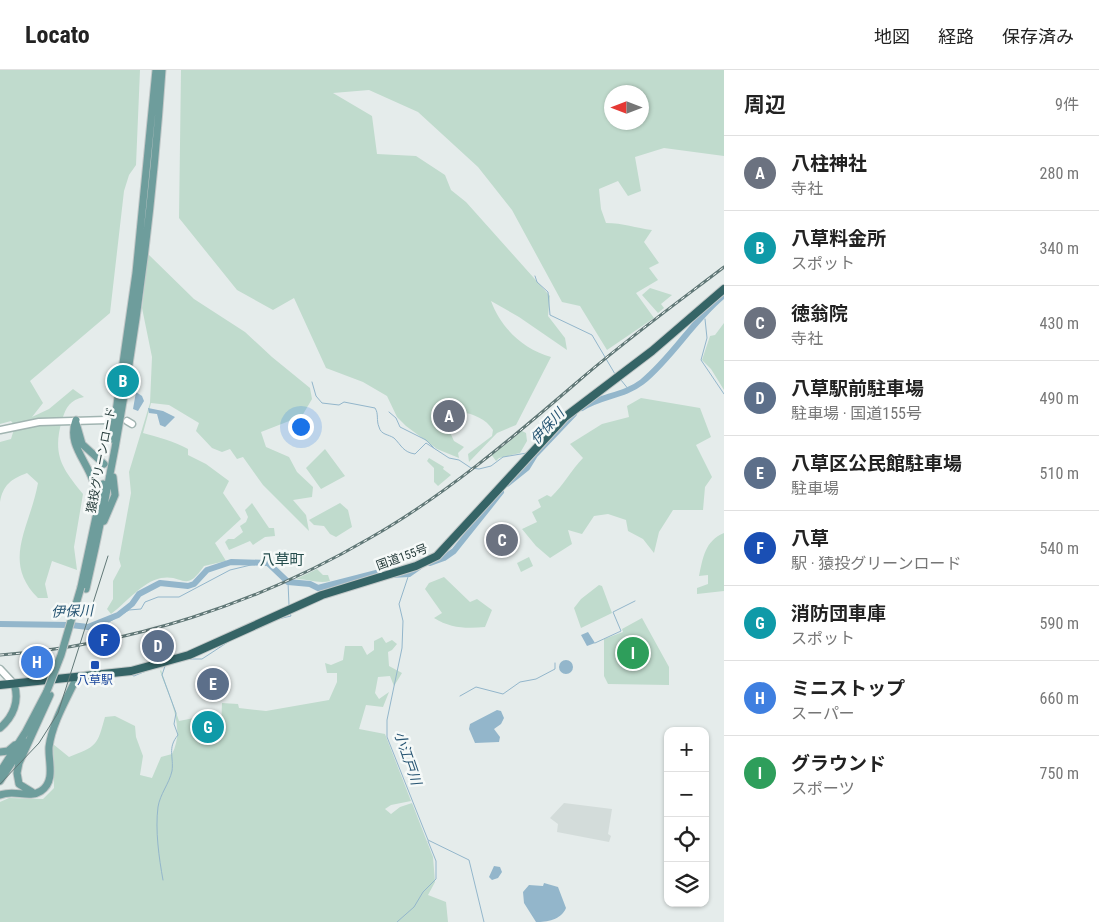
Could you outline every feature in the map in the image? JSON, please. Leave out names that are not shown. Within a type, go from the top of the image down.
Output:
[{"type":"highway","name":"国道155号","points":[[0,685],[76,679],[131,672],[189,655],[322,595],[403,570],[437,556],[450,545],[566,417],[652,351],[724,289]]},
{"type":"main road","name":"猿投グリーンロード","points":[[84,588],[86,566],[114,432],[119,387],[130,329],[156,70]]},
{"type":"main road","name":"猿投グリーンロード","points":[[1,777],[30,734],[50,692],[84,588],[97,539],[124,403],[133,342],[153,173],[162,70]]},
{"type":"main road","points":[[76,420],[73,428],[76,448],[92,476],[96,492],[86,566]]},
{"type":"main road","points":[[76,420],[82,444],[104,464]]},
{"type":"main road","points":[[0,430],[40,422],[107,420]]},
{"type":"main road","points":[[97,539],[115,495],[113,476]]},
{"type":"main road","points":[[0,669],[14,684],[16,697],[14,708],[0,728]]},
{"type":"main road","points":[[0,795],[10,792],[29,794],[39,792],[50,780],[50,740],[76,679]]},
{"type":"main road","name":"猿投グリーンロード","points":[[1,777],[50,692]]},
{"type":"main road","points":[[39,792],[28,791],[22,787],[17,773],[50,692]]},
{"type":"main road","points":[[0,752],[8,751],[22,739]]},
{"type":"shaded area","points":[[564,803],[612,809],[608,834],[611,836],[609,842],[557,832],[558,824],[550,818]]},
{"type":"green space","points":[[0,70],[140,70],[136,165],[129,175],[124,191],[110,313],[30,381],[43,403],[32,417],[49,409],[73,389],[84,397],[72,402],[65,411],[58,443],[64,468],[83,494],[74,547],[77,570],[52,561],[45,584],[48,598],[38,598],[27,584],[21,571],[21,544],[38,483],[27,473],[16,478],[3,491],[0,502],[0,442],[11,439],[15,426],[11,421],[0,424]]},
{"type":"green space","points":[[181,70],[724,70],[724,156],[664,148],[635,157],[641,191],[628,196],[618,181],[599,189],[601,209],[606,223],[652,230],[644,242],[659,263],[649,268],[658,280],[636,293],[654,318],[607,350],[580,306],[562,302],[512,210],[478,167],[418,112],[369,90],[333,93],[372,116],[377,154],[416,156],[445,175],[451,190],[466,202],[550,296],[548,316],[565,338],[567,350],[519,317],[491,301],[495,311],[514,336],[531,349],[551,357],[516,425],[497,433],[469,462],[468,454],[492,436],[493,430],[483,420],[461,412],[456,401],[435,411],[442,430],[448,428],[454,441],[464,447],[458,453],[459,458],[437,449],[397,417],[387,396],[363,382],[326,368],[294,298],[273,310],[237,290],[179,218]]},
{"type":"green space","points":[[148,254],[194,299],[245,332],[310,388],[312,399],[302,416],[261,432],[266,447],[289,457],[297,472],[313,487],[312,497],[293,500],[306,515],[309,531],[263,485],[243,457],[237,459],[230,449],[222,452],[212,448],[196,431],[199,423],[169,405],[151,403],[143,433],[171,441],[188,449],[188,455],[206,464],[229,481],[223,493],[241,519],[215,543],[226,561],[204,566],[198,574],[188,581],[169,577],[154,580],[141,588],[111,614],[107,609],[113,599],[113,581],[121,566],[119,559],[131,493],[129,472],[150,403],[152,357],[142,308]]},
{"type":"green space","points":[[650,288],[672,295],[661,304],[664,308],[658,313],[642,295]]},
{"type":"green space","points":[[724,323],[724,390],[711,369],[702,360],[710,336],[715,335]]},
{"type":"green space","points":[[641,398],[700,408],[711,437],[696,445],[712,477],[705,487],[703,510],[673,510],[659,532],[654,553],[643,539],[628,531],[626,520],[608,514],[594,516],[582,534],[568,530],[572,544],[550,558],[536,546],[522,529],[537,522],[532,512],[541,507],[538,500],[547,495],[551,497],[583,458],[570,444],[602,424],[629,417],[627,406]]},
{"type":"green space","points":[[520,430],[526,433],[527,441],[520,453],[499,458],[496,461],[491,454],[509,442]]},
{"type":"green space","points":[[325,449],[345,476],[321,489],[306,468]]},
{"type":"green space","points":[[429,458],[444,467],[443,469],[451,475],[438,486],[434,482],[434,468],[427,461]]},
{"type":"green space","points":[[252,503],[269,528],[274,528],[275,536],[265,537],[253,545],[250,541],[229,550],[225,542],[228,539],[234,539],[243,532],[240,526],[246,522],[248,517],[245,510]]},
{"type":"green space","points":[[340,503],[348,510],[352,527],[336,537],[330,534],[324,526],[314,525],[309,520]]},
{"type":"green space","points":[[724,533],[724,591],[697,594],[697,588],[708,584],[708,575],[699,576],[706,550],[713,540]]},
{"type":"green space","points":[[529,557],[533,566],[521,572],[517,563]]},
{"type":"green space","points":[[317,569],[323,575],[328,575],[330,581],[321,582],[296,579]]},
{"type":"green space","points":[[444,577],[470,602],[477,599],[492,610],[485,627],[458,627],[434,618],[442,613],[425,589],[429,583]]},
{"type":"green space","points":[[599,585],[602,586],[612,613],[581,628],[574,608],[581,599]]},
{"type":"green space","points":[[642,618],[669,667],[669,685],[608,684],[604,676],[604,639],[623,632],[622,629]]},
{"type":"green space","points":[[382,637],[386,643],[392,640],[397,644],[388,652],[389,666],[402,673],[394,686],[390,676],[378,677],[375,693],[379,699],[389,692],[383,707],[366,705],[359,729],[385,734],[411,801],[391,805],[385,809],[391,814],[400,807],[412,803],[433,857],[435,882],[428,895],[446,902],[448,922],[0,922],[0,802],[9,798],[43,799],[54,788],[53,744],[69,757],[85,750],[94,744],[100,734],[105,717],[115,716],[135,726],[136,737],[143,756],[140,775],[152,778],[161,757],[172,754],[176,744],[177,733],[175,712],[161,670],[179,721],[199,717],[208,736],[221,730],[222,703],[238,704],[239,708],[266,711],[329,700],[337,682],[337,673],[327,673],[325,663],[331,665],[343,660],[345,646],[362,646],[367,655],[374,650],[374,641]]},
{"type":"water","points":[[136,392],[142,396],[144,401],[138,411],[133,409]]},
{"type":"water","points":[[148,408],[163,411],[175,417],[165,427],[160,425],[157,414],[149,413]]},
{"type":"water","points":[[588,632],[595,643],[587,646],[581,635]]},
{"type":"water","points":[[566,660],[571,662],[573,667],[571,672],[566,674],[561,672],[559,667],[561,662]]},
{"type":"water","points":[[497,710],[501,711],[504,718],[501,724],[494,729],[500,737],[499,742],[475,743],[469,729],[470,724]]},
{"type":"water","points":[[494,866],[500,867],[502,872],[498,878],[492,880],[489,877]]},
{"type":"water","points":[[544,883],[558,887],[566,908],[557,918],[536,922],[524,903],[523,892],[529,885],[543,886]]},
{"type":"waterway","points":[[535,276],[537,282],[548,292],[550,315],[592,335],[615,374]]},
{"type":"waterway","name":"伊保川","points":[[582,408],[635,387],[642,382],[664,361],[702,316],[724,295]]},
{"type":"waterway","points":[[705,319],[707,338],[701,360],[724,394]]},
{"type":"waterway","points":[[621,380],[629,390]]},
{"type":"waterway","points":[[312,382],[316,396],[322,403],[339,405],[344,402],[375,408],[381,432],[394,438],[403,448],[411,453],[415,454],[426,443],[449,458],[459,460],[471,468],[479,469],[491,466],[503,457],[527,453]]},
{"type":"waterway","points":[[389,412],[396,418],[400,427],[426,440],[435,449]]},
{"type":"waterway","name":"伊保川","points":[[507,484],[527,468],[535,455],[574,414]]},
{"type":"waterway","name":"伊保川","points":[[430,563],[444,558],[454,551],[501,492]]},
{"type":"waterway","name":"伊保川","points":[[0,624],[88,627],[118,615],[132,604],[139,594],[160,583],[188,586],[194,584],[207,570],[231,562],[268,563],[288,582],[310,584],[318,588],[384,571]]},
{"type":"waterway","points":[[104,625],[129,610],[141,609],[145,602],[158,597],[179,597],[230,570],[255,564]]},
{"type":"waterway","name":"小江戸川","points":[[392,575],[409,574],[419,567]]},
{"type":"waterway","name":"小江戸川","points":[[409,574],[399,604],[403,621],[402,648],[387,720],[387,737],[428,840],[469,860],[484,922]]},
{"type":"waterway","points":[[288,582],[289,605]]},
{"type":"waterway","points":[[595,643],[621,631],[613,612],[635,601]]},
{"type":"waterway","points":[[274,620],[291,616],[290,613]]},
{"type":"waterway","points":[[190,659],[202,659],[234,638]]},
{"type":"waterway","points":[[460,696],[476,687],[503,694],[520,682],[536,679],[555,669],[555,663]]},
{"type":"waterway","points":[[163,880],[157,834],[157,816],[158,807],[172,771],[172,748],[178,735],[174,724],[176,713],[162,675],[165,666]]},
{"type":"waterway","points":[[129,674],[134,676],[146,671]]},
{"type":"waterway","points":[[93,680],[117,676]]},
{"type":"waterway","points":[[397,922],[414,907],[423,892],[436,879],[436,861],[428,841]]},
{"type":"tram line","points":[[0,784],[39,743],[58,713],[108,556]]},
{"type":"railway","points":[[0,655],[49,650],[97,642],[192,618],[283,583],[327,562],[397,522],[451,485],[502,446],[612,353],[724,267]]},
{"type":"place","name":"八草料金所","points":[[123,381]]},
{"type":"place","name":"八柱神社","points":[[449,416]]},
{"type":"place","name":"徳翁院","points":[[502,540]]},
{"type":"place","name":"八草","points":[[104,640]]},
{"type":"place","name":"八草駅前駐車場","points":[[158,646]]},
{"type":"place","name":"グラウンド","points":[[633,653]]},
{"type":"place","name":"ミニストップ","points":[[37,662]]},
{"type":"place","name":"八草駅","points":[[95,665]]},
{"type":"place","name":"八草区公民館駐車場","points":[[213,684]]},
{"type":"place","name":"消防団車庫","points":[[208,727]]},
{"type":"district","name":"八草町","points":[[282,560]]}]
